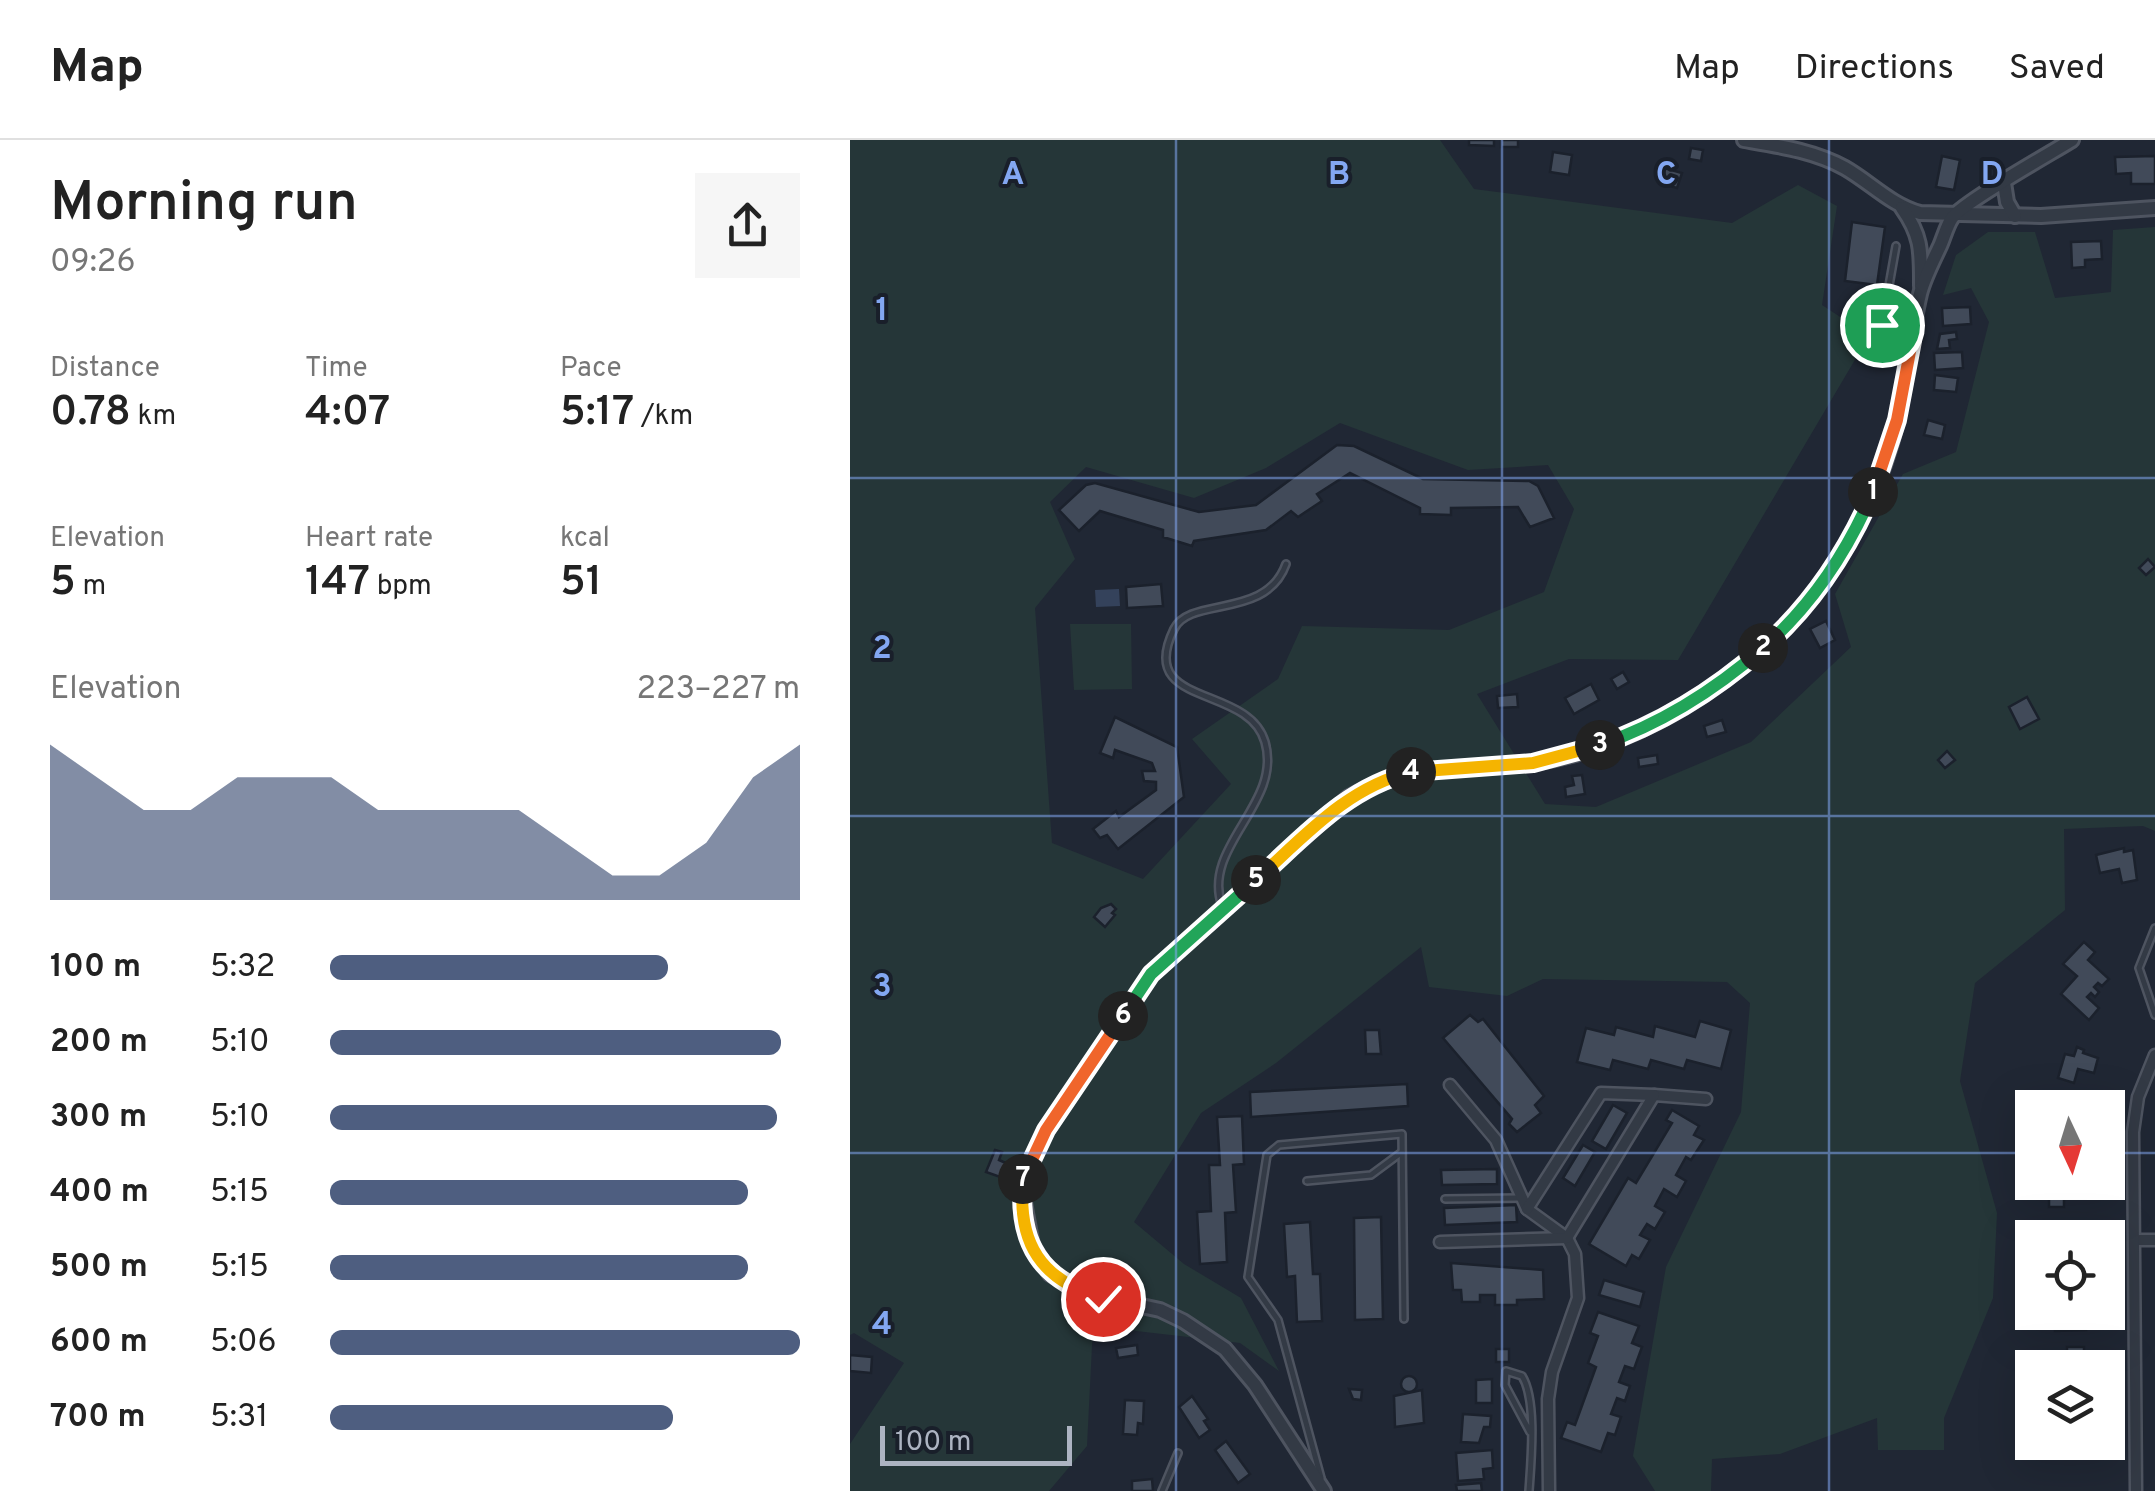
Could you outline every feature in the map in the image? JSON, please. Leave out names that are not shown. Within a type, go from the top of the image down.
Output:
[{"type":"street","points":[[1744,140],[1793,149],[1832,162],[1902,208],[1920,214],[2015,216],[2155,208]]},
{"type":"street","points":[[1920,291],[1953,216],[2072,140]]},
{"type":"street","points":[[2004,183],[2007,202],[2015,216]]},
{"type":"street","points":[[1324,1491],[1255,1384],[1225,1349],[1160,1310],[1086,1294],[1050,1274],[1032,1244],[1023,1210],[1023,1174],[1057,1114],[1151,974],[1349,797],[1376,782],[1410,772],[1533,763],[1585,750],[1668,716],[1769,643],[1817,589],[1856,529],[1884,463],[1897,420],[1920,291],[1921,248],[1916,228],[1902,208]]},
{"type":"street","points":[[2136,1491],[2134,1115],[2155,1055]]},
{"type":"street","points":[[1450,1085],[1496,1140],[1524,1203],[1567,1238],[1575,1254],[1578,1298],[1552,1372],[1548,1399],[1548,1491]]},
{"type":"street","points":[[1524,1203],[1602,1093],[1706,1099]]},
{"type":"street","points":[[1567,1238],[1654,1095]]},
{"type":"street","points":[[1440,1242],[1567,1238]]},
{"type":"street","points":[[2135,1240],[2155,1240]]},
{"type":"lane","points":[[1896,246],[1882,325],[1892,335],[1912,341]]},
{"type":"lane","points":[[1223,910],[1216,890],[1217,877],[1262,789],[1265,742],[1248,717],[1232,705],[1192,693],[1177,684],[1167,656],[1170,637],[1176,623],[1186,616],[1270,590],[1286,564]]},
{"type":"lane","points":[[2155,928],[2139,968],[2155,1016]]},
{"type":"lane","points":[[1324,1491],[1278,1320],[1248,1277],[1267,1156],[1279,1145],[1402,1134],[1404,1318]]},
{"type":"lane","points":[[1307,1181],[1370,1174],[1402,1152]]},
{"type":"lane","points":[[1445,1199],[1524,1203]]},
{"type":"lane","points":[[1529,1491],[1530,1474],[1530,1432],[1530,1388],[1522,1376],[1506,1371],[1505,1385],[1530,1432]]},
{"type":"lane","points":[[1162,1491],[1178,1453]]},
{"type":"lane","points":[[1530,1474],[1548,1474]]},
{"type":"shaded area","points":[[850,140],[1440,140],[1474,189],[1732,223],[1798,185],[1837,206],[1822,305],[1869,336],[1678,660],[1569,659],[1477,694],[1545,804],[1596,807],[1751,742],[1851,647],[1835,594],[1903,474],[1956,452],[1989,322],[1971,288],[1943,295],[1956,255],[1988,232],[2035,232],[2055,298],[2111,292],[2113,230],[2155,227],[2155,831],[2143,826],[2064,829],[2065,910],[1975,983],[1960,1081],[1997,1213],[1993,1298],[1944,1418],[1944,1450],[1878,1450],[1877,1418],[1780,1454],[1712,1459],[1711,1491],[1655,1491],[1633,1456],[1666,1267],[1741,1112],[1750,1003],[1727,982],[1543,979],[1507,996],[1429,987],[1421,947],[1276,1063],[1201,1113],[1134,1222],[1184,1264],[1241,1298],[1279,1371],[1240,1343],[1093,1326],[1087,1446],[1049,1491],[850,1491],[850,1444],[904,1363],[854,1333],[850,1335]],"holes":[[[1340,423],[1468,470],[1548,465],[1574,509],[1544,592],[1449,630],[1302,626],[1278,679],[1192,739],[1231,784],[1143,879],[1052,843],[1035,608],[1075,559],[1050,502],[1086,467],[1194,498],[1266,468]]]},
{"type":"shaded area","points":[[1070,624],[1131,624],[1132,689],[1074,690]]},
{"type":"water","points":[[1119,589],[1120,606],[1096,607],[1095,590]]},
{"type":"building","points":[[1469,140],[1494,140],[1494,146],[1469,145]]},
{"type":"building","points":[[1501,140],[1518,140],[1518,147],[1501,147]]},
{"type":"building","points":[[1691,148],[1703,150],[1701,161],[1689,159]]},
{"type":"building","points":[[1553,152],[1572,155],[1569,175],[1550,172]]},
{"type":"building","points":[[1942,156],[1960,160],[1954,190],[1936,187]]},
{"type":"building","points":[[2155,156],[2155,184],[2131,184],[2131,173],[2116,174],[2115,157]]},
{"type":"building","points":[[1664,168],[1682,173],[1677,188],[1660,183]]},
{"type":"building","points":[[1852,222],[1885,227],[1877,285],[1845,281]]},
{"type":"building","points":[[2101,241],[2102,259],[2085,260],[2085,267],[2072,268],[2071,242]]},
{"type":"building","points":[[1970,307],[1971,324],[1943,326],[1942,308]]},
{"type":"building","points":[[1956,332],[1957,339],[1949,340],[1950,348],[1937,349],[1940,334]]},
{"type":"building","points":[[1962,352],[1963,368],[1935,370],[1934,353]]},
{"type":"building","points":[[1935,375],[1958,378],[1956,392],[1934,390]]},
{"type":"building","points":[[1928,420],[1945,425],[1942,439],[1924,435]]},
{"type":"building","points":[[1337,445],[1354,446],[1423,479],[1529,481],[1538,486],[1554,518],[1530,527],[1518,507],[1451,508],[1451,515],[1420,514],[1420,508],[1350,473],[1317,494],[1322,501],[1298,517],[1291,511],[1266,530],[1194,541],[1192,546],[1163,537],[1163,530],[1100,511],[1079,531],[1059,510],[1086,485],[1095,483],[1199,512],[1256,505]]},
{"type":"building","points":[[2148,559],[2155,567],[2146,575],[2139,568]]},
{"type":"building","points":[[1161,584],[1163,606],[1127,608],[1126,587]]},
{"type":"building","points":[[1826,621],[1835,640],[1820,648],[1810,629]]},
{"type":"building","points":[[1623,672],[1629,682],[1617,689],[1611,679]]},
{"type":"building","points":[[1591,684],[1599,700],[1574,714],[1565,698]]},
{"type":"building","points":[[1517,694],[1518,707],[1498,708],[1497,696]]},
{"type":"building","points":[[2027,697],[2039,719],[2020,729],[2009,707]]},
{"type":"building","points":[[1115,717],[1177,747],[1184,797],[1118,849],[1107,835],[1100,838],[1093,829],[1116,811],[1119,817],[1156,790],[1156,782],[1144,781],[1142,771],[1155,771],[1152,763],[1115,750],[1113,758],[1100,753]]},
{"type":"building","points":[[1722,720],[1726,732],[1707,737],[1704,726]]},
{"type":"building","points":[[1947,751],[1955,760],[1945,768],[1938,760]]},
{"type":"building","points":[[1657,755],[1658,764],[1639,767],[1638,758]]},
{"type":"building","points":[[1582,775],[1585,794],[1566,797],[1565,787],[1574,785],[1572,776]]},
{"type":"building","points":[[2124,848],[2124,852],[2133,850],[2137,880],[2122,883],[2119,869],[2100,873],[2096,855]]},
{"type":"building","points":[[1111,904],[1115,915],[1105,927],[1094,917]]},
{"type":"building","points":[[2084,942],[2095,952],[2088,960],[2109,979],[2094,987],[2099,992],[2095,997],[2091,993],[2087,997],[2099,1008],[2089,1020],[2061,994],[2077,976],[2063,964]]},
{"type":"building","points":[[1470,1015],[1478,1022],[1483,1019],[1544,1096],[1535,1105],[1541,1113],[1517,1132],[1509,1124],[1512,1119],[1443,1038]]},
{"type":"building","points":[[1700,1021],[1731,1030],[1721,1069],[1687,1060],[1684,1069],[1651,1060],[1648,1069],[1613,1060],[1610,1070],[1577,1062],[1586,1028],[1614,1035],[1616,1027],[1653,1037],[1655,1026],[1695,1037]]},
{"type":"building","points":[[1365,1030],[1379,1030],[1381,1054],[1366,1054]]},
{"type":"building","points":[[2077,1047],[2098,1058],[2094,1073],[2078,1069],[2074,1083],[2058,1078],[2065,1054],[2074,1056]]},
{"type":"building","points":[[1407,1084],[1408,1106],[1251,1117],[1250,1092]]},
{"type":"building","points":[[1613,1105],[1627,1113],[1606,1149],[1592,1141]]},
{"type":"building","points":[[1672,1110],[1699,1126],[1694,1135],[1704,1140],[1691,1160],[1686,1157],[1676,1175],[1686,1181],[1677,1197],[1664,1189],[1655,1206],[1665,1212],[1655,1229],[1647,1224],[1640,1235],[1650,1240],[1639,1259],[1632,1255],[1626,1266],[1589,1244],[1628,1178],[1636,1183],[1672,1123],[1666,1120]]},
{"type":"building","points":[[1242,1116],[1244,1164],[1233,1165],[1236,1212],[1225,1213],[1227,1262],[1200,1264],[1197,1212],[1211,1211],[1209,1165],[1220,1165],[1217,1117]]},
{"type":"building","points":[[1583,1145],[1595,1152],[1575,1186],[1563,1178]]},
{"type":"building","points":[[995,1150],[1002,1152],[999,1160],[1008,1164],[1003,1178],[986,1172]]},
{"type":"building","points":[[1497,1169],[1497,1184],[1442,1185],[1441,1170]]},
{"type":"building","points":[[2049,1200],[2064,1200],[2064,1207],[2049,1207]]},
{"type":"building","points":[[1516,1205],[1517,1222],[1445,1225],[1444,1208]]},
{"type":"building","points":[[1381,1217],[1383,1319],[1355,1320],[1354,1218]]},
{"type":"building","points":[[1310,1222],[1313,1274],[1320,1274],[1322,1321],[1297,1322],[1295,1276],[1287,1277],[1284,1224]]},
{"type":"building","points":[[1451,1263],[1543,1270],[1544,1299],[1495,1305],[1495,1295],[1480,1295],[1480,1302],[1462,1302],[1461,1290],[1453,1290]]},
{"type":"building","points":[[1604,1280],[1644,1292],[1640,1307],[1599,1295]]},
{"type":"building","points":[[1598,1312],[1639,1326],[1632,1343],[1642,1347],[1634,1369],[1625,1366],[1619,1382],[1630,1386],[1625,1401],[1617,1398],[1611,1414],[1621,1417],[1615,1435],[1608,1433],[1601,1452],[1561,1438],[1567,1422],[1575,1425],[1596,1367],[1588,1363],[1598,1336],[1590,1333]]},
{"type":"building","points":[[1137,1345],[1138,1355],[1118,1358],[1116,1348]]},
{"type":"building","points":[[1496,1349],[1509,1349],[1509,1362],[1496,1362]]},
{"type":"building","points":[[850,1355],[872,1357],[871,1373],[850,1371]]},
{"type":"building","points":[[1409,1376],[1417,1384],[1409,1392],[1401,1384]]},
{"type":"building","points":[[1492,1379],[1492,1403],[1476,1403],[1476,1380]]},
{"type":"building","points":[[1349,1389],[1362,1390],[1361,1400],[1353,1399]]},
{"type":"building","points":[[1422,1390],[1424,1423],[1395,1427],[1394,1396]]},
{"type":"building","points":[[1192,1396],[1208,1419],[1204,1421],[1210,1430],[1199,1438],[1179,1407]]},
{"type":"building","points":[[1125,1400],[1144,1401],[1143,1424],[1138,1423],[1137,1435],[1123,1434]]},
{"type":"building","points":[[1463,1414],[1491,1416],[1490,1427],[1484,1427],[1479,1443],[1461,1442]]},
{"type":"building","points":[[1226,1441],[1250,1474],[1238,1483],[1215,1450]]},
{"type":"building","points":[[1492,1450],[1493,1468],[1483,1469],[1484,1479],[1458,1481],[1456,1453]]},
{"type":"building","points":[[1152,1479],[1153,1491],[1132,1491],[1132,1481]]},
{"type":"building","points":[[1481,1483],[1482,1491],[1457,1491],[1456,1485]]},
{"type":"route","points":[[1103,1299],[1064,1284],[1040,1260],[1026,1227],[1023,1174],[1046,1130],[1151,974],[1349,797],[1376,782],[1410,772],[1533,763],[1619,738],[1714,688],[1769,643],[1838,560],[1884,463],[1897,420],[1912,341],[1892,335],[1882,325]]}]
